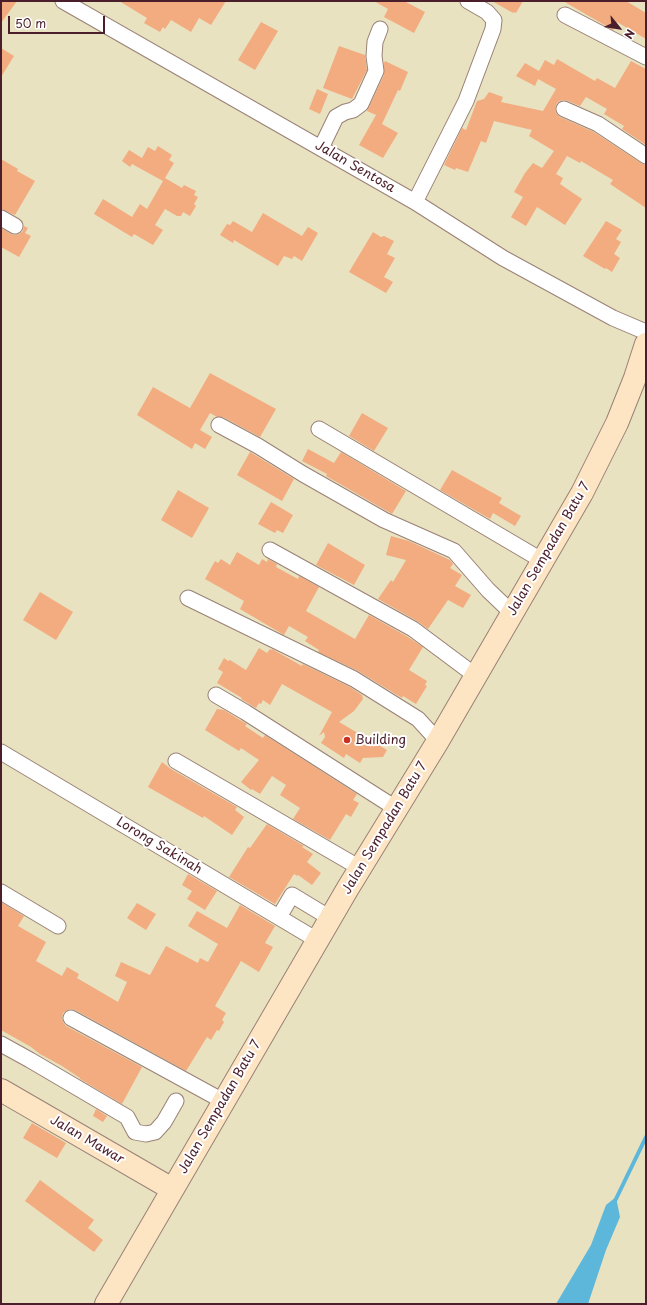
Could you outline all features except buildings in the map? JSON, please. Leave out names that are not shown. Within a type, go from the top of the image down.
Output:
[{"type":"street","name":"Jalan Sentosa","points":[[63,1],[79,5],[415,202],[503,258],[613,318],[646,332]]},
{"type":"street","points":[[415,202],[466,101],[493,29],[494,20],[491,16],[468,1]]},
{"type":"street","points":[[565,15],[646,57]]},
{"type":"street","points":[[321,148],[336,117],[353,110],[361,104],[376,71],[374,56],[375,42],[380,29]]},
{"type":"street","points":[[564,109],[598,124],[646,156]]},
{"type":"street","points":[[1,218],[15,226]]},
{"type":"street","name":"Jalan Sempadan Batu 7","points":[[106,1304],[317,940],[438,741],[582,493],[617,423],[635,378],[646,344]]},
{"type":"street","points":[[220,425],[384,520],[454,552],[488,590],[512,613]]},
{"type":"street","points":[[319,429],[543,561]]},
{"type":"street","points":[[270,550],[413,629],[476,676]]},
{"type":"street","points":[[188,598],[354,679],[418,719],[438,741]]},
{"type":"street","points":[[216,695],[397,809]]},
{"type":"street","name":"Lorong Sakinah","points":[[1,752],[317,940]]},
{"type":"street","points":[[176,760],[360,868]]},
{"type":"street","points":[[1,892],[58,926]]},
{"type":"street","points":[[279,917],[292,895],[330,918]]},
{"type":"street","points":[[71,1018],[223,1101]]},
{"type":"street","points":[[1,1044],[127,1117],[135,1132],[146,1134],[155,1132],[164,1122],[176,1101]]},
{"type":"street","name":"Jalan Mawar","points":[[1,1090],[172,1189]]},
{"type":"water","points":[[616,1197],[620,1217],[606,1250],[588,1304],[556,1304],[591,1245],[606,1205]]},
{"type":"waterway","points":[[615,1201],[646,1137]]},
{"type":"place","name":"Building","points":[[347,740]]}]
